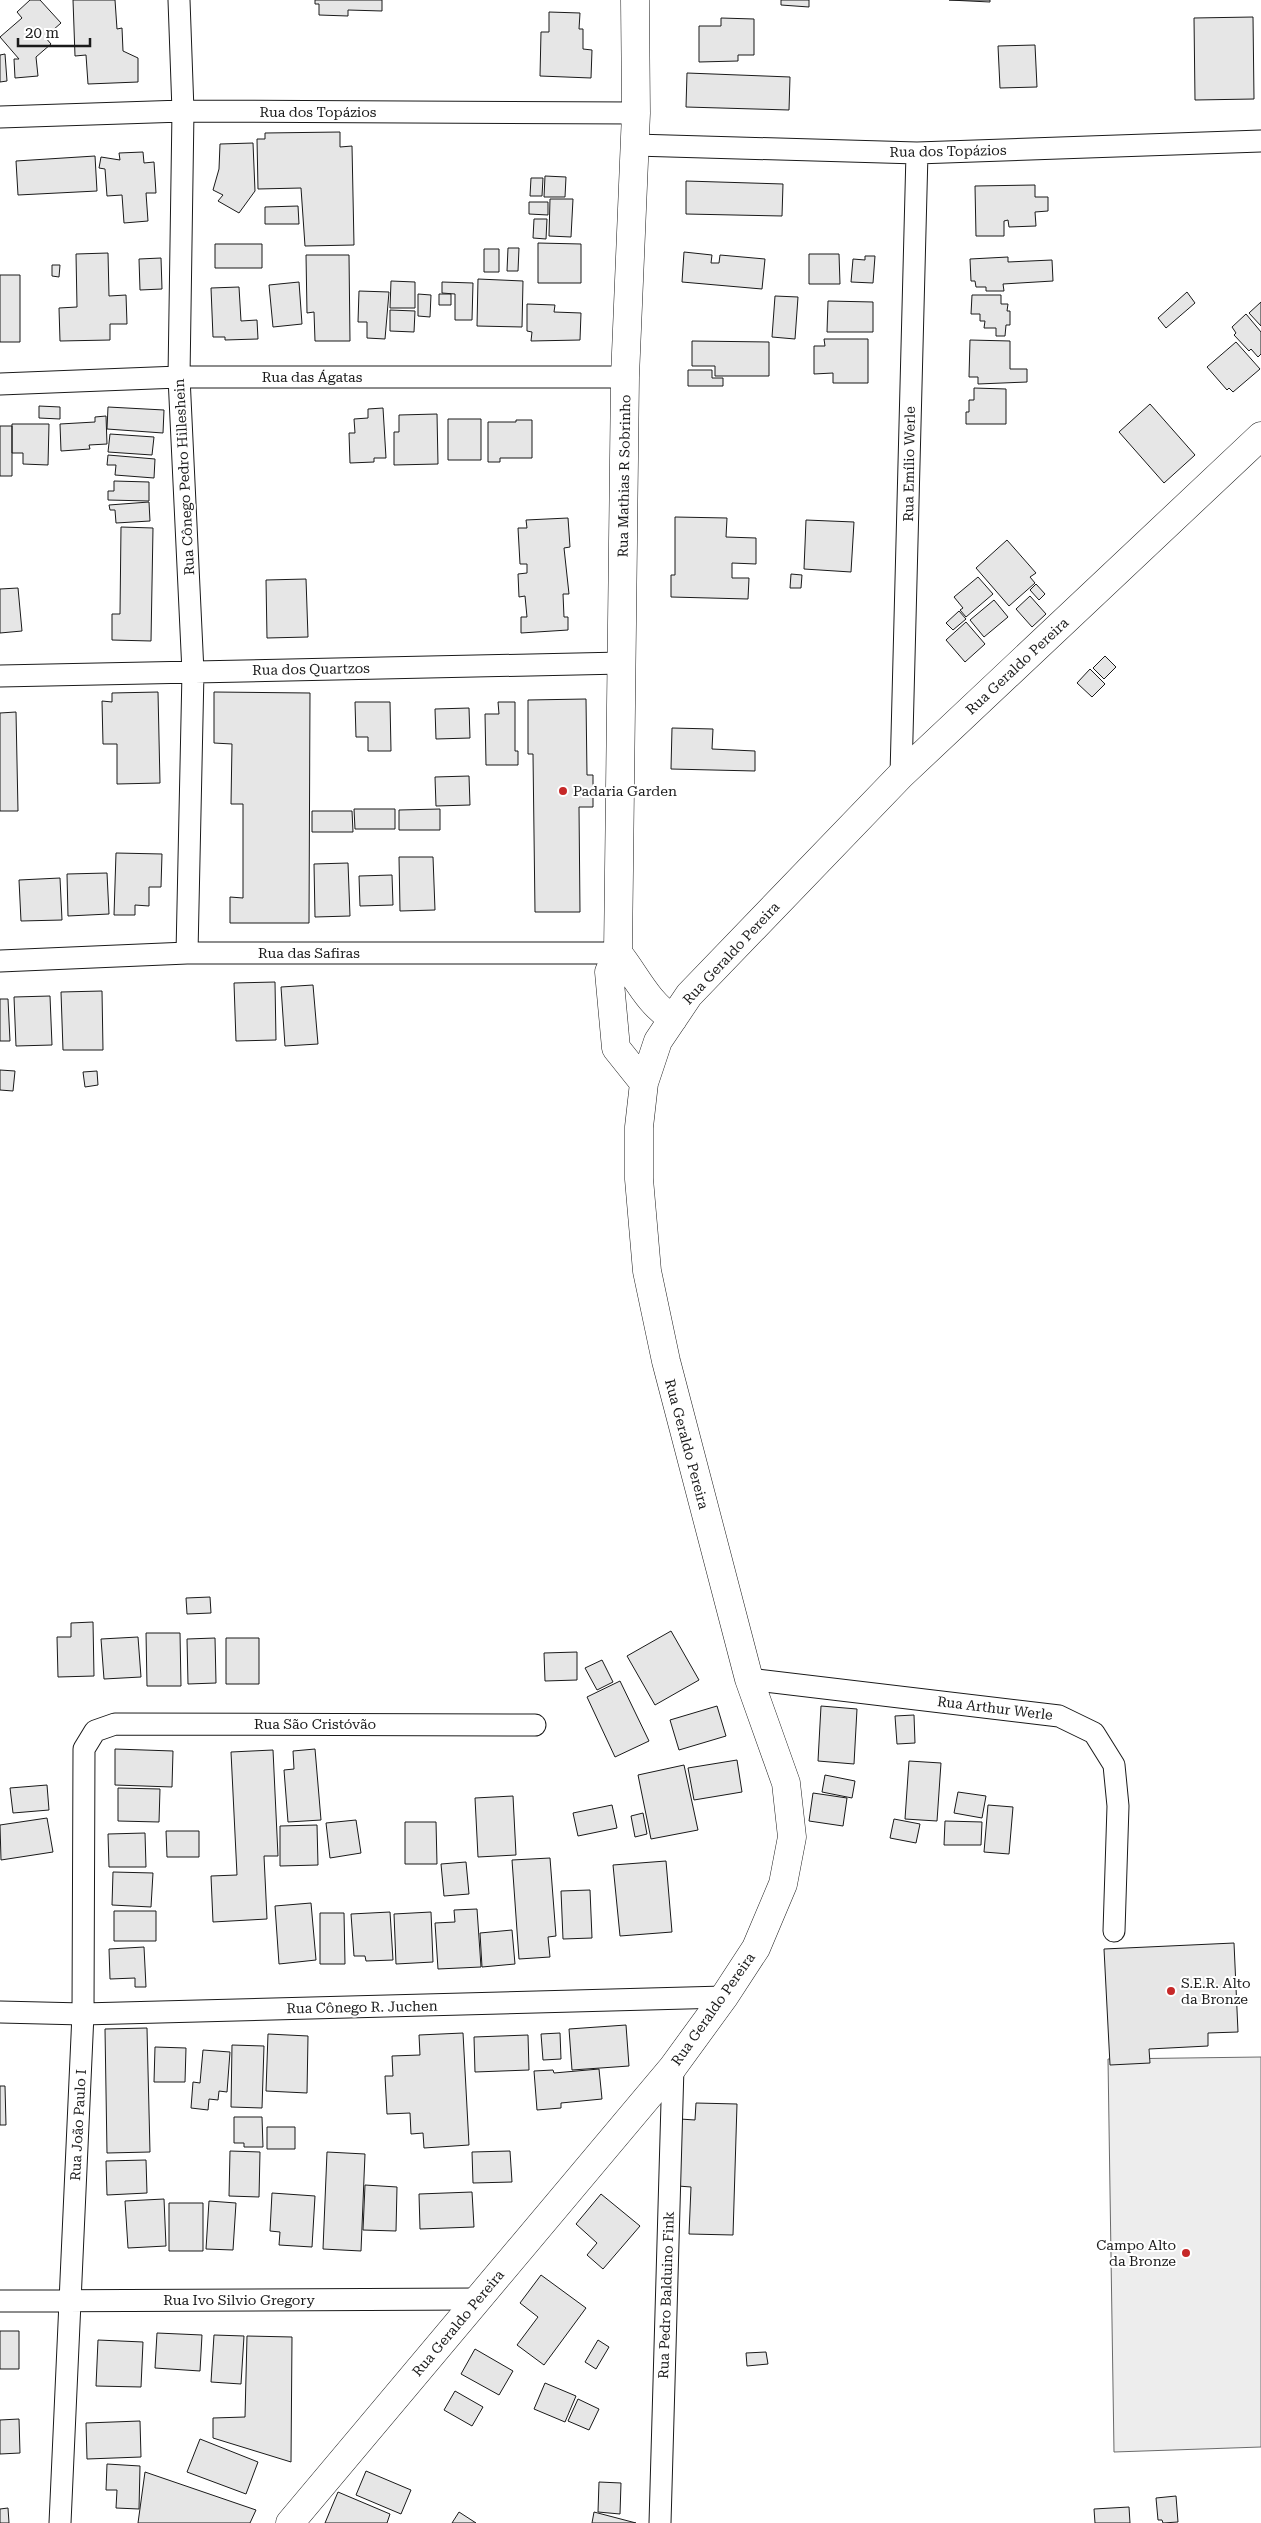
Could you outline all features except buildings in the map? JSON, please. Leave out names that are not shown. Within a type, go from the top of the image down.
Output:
[{"type":"main road","name":"Rua Mathias R Sobrinho","points":[[635,0],[636,113],[625,377],[618,953],[609,972],[616,1048],[644,1083]]},
{"type":"main road","name":"Rua Geraldo Pereira","points":[[290,2523],[673,2067],[724,1998],[756,1948],[783,1884],[792,1837],[786,1783],[749,1679],[666,1361],[646,1271],[639,1179],[639,1126],[644,1083],[658,1041],[689,995],[901,775],[1261,436]]},
{"type":"main road","points":[[618,953],[634,974],[650,1001],[673,1019]]},
{"type":"street","name":"Rua Cônego Pedro Hilleshein","points":[[179,0],[183,111],[179,377],[193,672],[187,953]]},
{"type":"street","name":"Rua dos Topázios","points":[[0,117],[183,111],[636,113]]},
{"type":"street","name":"Rua dos Topázios","points":[[635,145],[917,153],[1261,141]]},
{"type":"street","name":"Rua Emílio Werle","points":[[901,775],[917,153]]},
{"type":"street","name":"Rua das Ágatas","points":[[0,384],[179,377],[625,377]]},
{"type":"street","name":"Rua dos Quartzos","points":[[0,676],[622,663]]},
{"type":"street","name":"Rua das Safiras","points":[[0,960],[187,953],[618,953]]},
{"type":"street","name":"Rua Arthur Werle","points":[[749,1679],[1058,1716],[1094,1733],[1114,1765],[1118,1806],[1114,1931]]},
{"type":"street","name":"Rua São Cristóvão","points":[[96,1731],[115,1724],[536,1724]]},
{"type":"street","name":"Rua João Paulo I","points":[[60,2523],[83,2014],[84,1749],[96,1731]]},
{"type":"street","name":"Rua Cônego R. Juchen","points":[[0,2012],[83,2014],[724,1998]]},
{"type":"street","name":"Rua Pedro Balduino Fink","points":[[660,2523],[673,2067]]},
{"type":"street","name":"Rua Ivo Silvio Gregory","points":[[0,2301],[478,2299]]},
{"type":"shaded area","name":"Campo Alto da Bronze","points":[[1261,2057],[1261,2447],[1114,2452],[1108,2059]]},
{"type":"place","name":"Padaria Garden","points":[[563,791]]},
{"type":"place","name":"S.E.R. Alto da Bronze","points":[[1171,1991]]},
{"type":"place","name":"Campo Alto da Bronze","points":[[1186,2253]]}]
